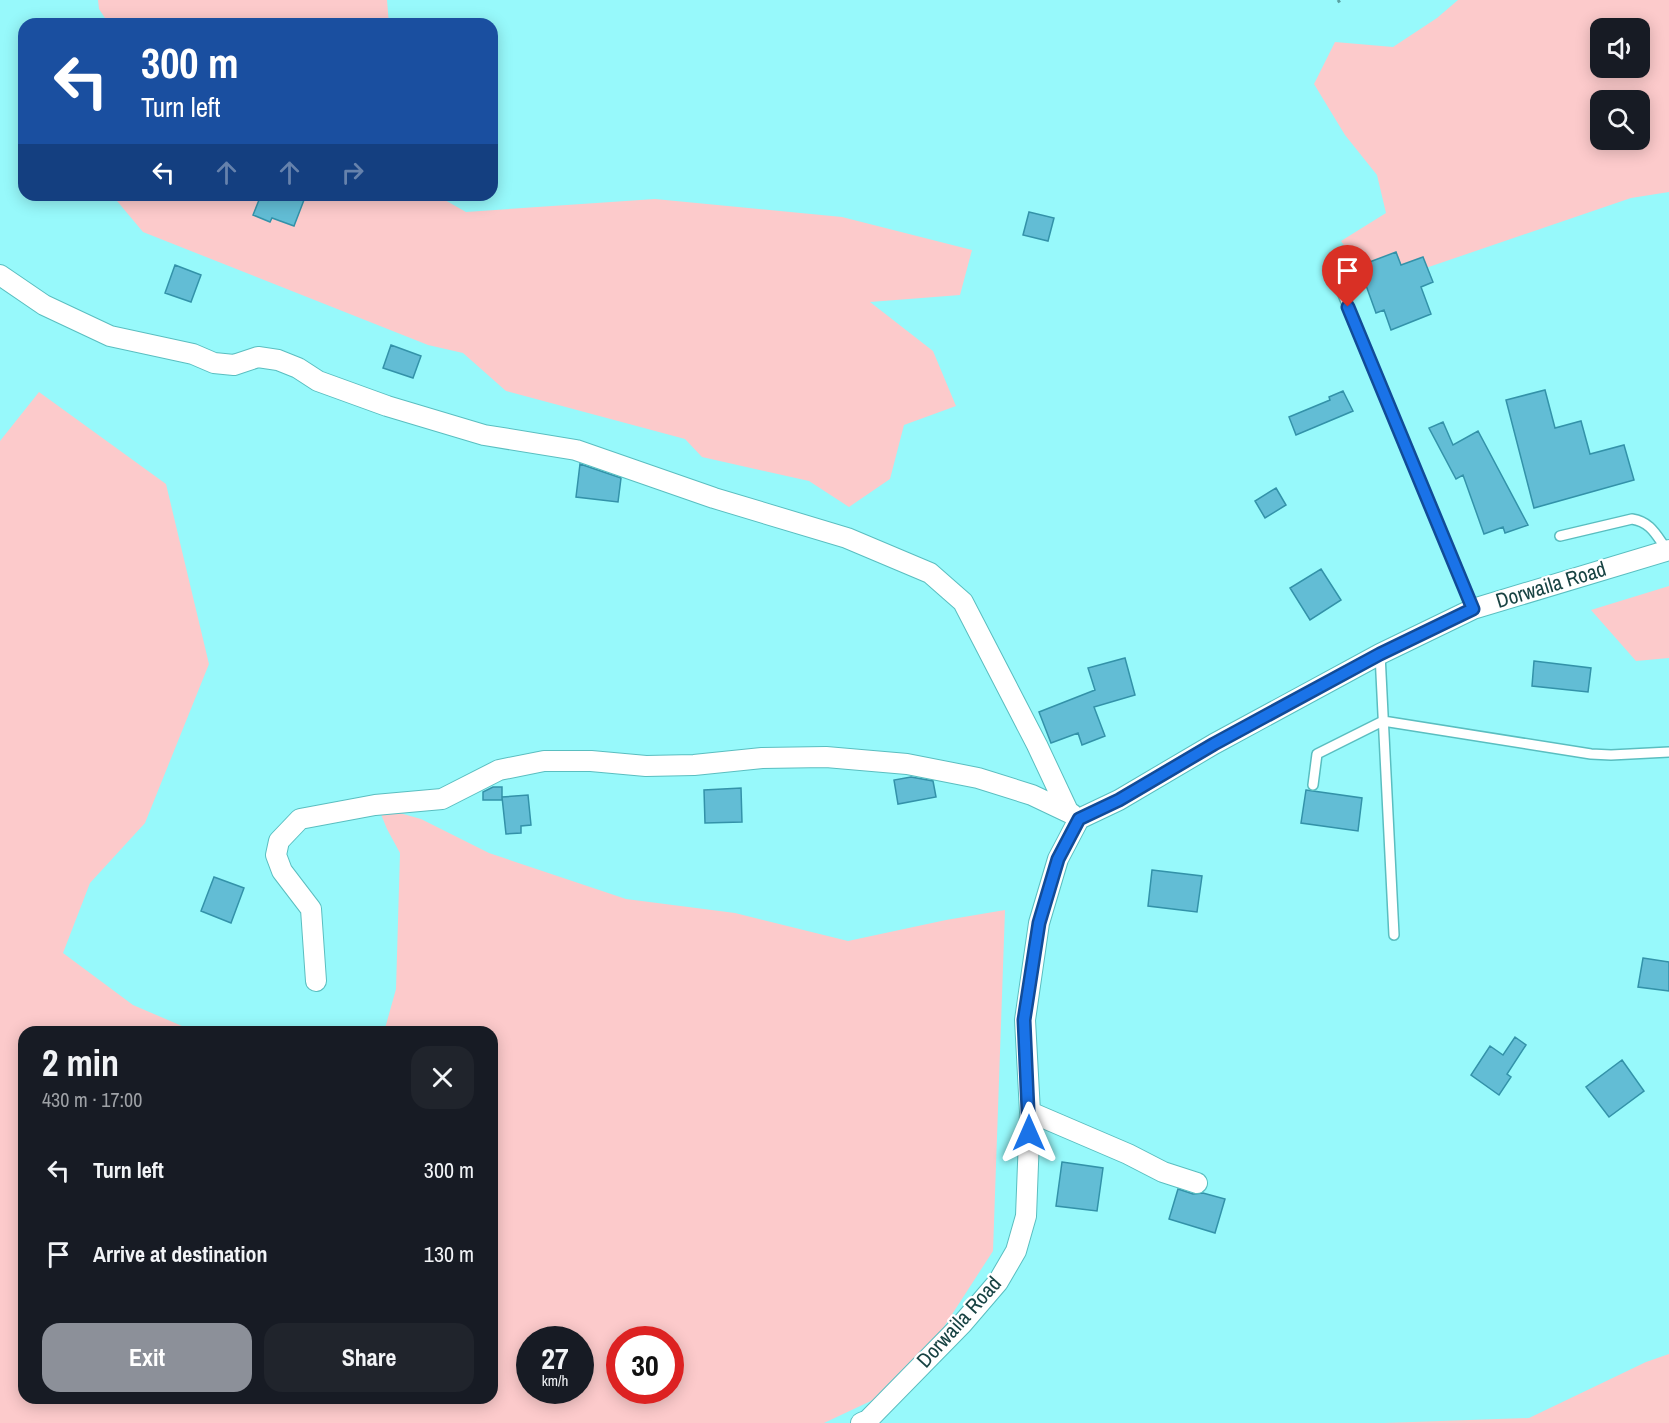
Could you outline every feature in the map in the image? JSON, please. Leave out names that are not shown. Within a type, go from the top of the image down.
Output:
[{"type":"street","points":[[0,275],[44,306],[110,336],[193,354],[214,363],[234,365],[258,357],[278,360],[298,368],[318,381],[387,406],[484,435],[576,450],[714,498],[847,538],[930,573],[963,602],[1074,815]]},
{"type":"street","name":"Dorwaila Road","points":[[861,1423],[868,1419],[962,1324],[998,1282],[1016,1251],[1026,1216],[1030,1112],[1024,1020],[1039,923],[1074,815],[1119,800],[1214,744],[1380,654],[1473,609],[1668,550]]},
{"type":"street","points":[[316,981],[312,909],[282,871],[276,855],[279,841],[284,835],[300,819],[375,805],[442,799],[499,770],[544,761],[591,761],[646,766],[694,765],[762,758],[826,757],[907,764],[978,778],[1032,795],[1074,815]]},
{"type":"street","points":[[1030,1112],[1128,1154],[1163,1172],[1197,1183]]},
{"type":"lane","points":[[1330,264],[1473,609]]},
{"type":"lane","points":[[1560,536],[1632,519],[1643,521],[1651,527],[1668,550]]},
{"type":"lane","points":[[1380,654],[1394,935]]},
{"type":"lane","points":[[1313,785],[1317,754],[1383,721],[1592,754],[1669,752]]},
{"type":"shaded area","points":[[98,0],[387,0],[388,18],[105,18],[99,9]]},
{"type":"shaded area","points":[[1458,0],[1669,0],[1669,192],[1631,198],[1373,286],[1341,241],[1386,213],[1377,175],[1345,135],[1314,84],[1335,42],[1393,47],[1437,18]]},
{"type":"shaded area","points":[[655,199],[842,217],[972,250],[960,295],[870,302],[933,351],[956,406],[904,425],[890,479],[849,507],[809,481],[702,457],[685,439],[506,391],[463,353],[428,345],[143,232],[117,201],[447,201],[466,212]]},
{"type":"shaded area","points":[[39,392],[166,484],[209,664],[145,823],[90,883],[63,953],[133,1005],[182,1026],[18,1026],[18,1404],[498,1404],[498,1026],[386,1026],[396,989],[400,853],[378,807],[421,819],[489,853],[626,899],[735,913],[848,941],[1005,910],[993,1251],[907,1384],[824,1423],[0,1423],[0,441]]},
{"type":"shaded area","points":[[1669,586],[1669,658],[1636,661],[1591,610]]},
{"type":"shaded area","points":[[1669,1354],[1669,1423],[1384,1423],[1529,1418],[1646,1362]]},
{"type":"building","points":[[259,201],[304,201],[294,226],[272,218],[270,222],[253,215]]},
{"type":"building","points":[[1029,212],[1054,218],[1048,241],[1023,235]]},
{"type":"building","points":[[1396,252],[1401,265],[1423,257],[1433,282],[1421,287],[1431,314],[1391,330],[1384,310],[1376,313],[1359,266]]},
{"type":"building","points":[[175,265],[201,275],[191,302],[165,293]]},
{"type":"building","points":[[391,345],[421,356],[413,378],[383,368]]},
{"type":"building","points":[[1545,390],[1555,428],[1581,421],[1590,454],[1624,445],[1634,480],[1534,508],[1506,400]]},
{"type":"building","points":[[1343,391],[1353,411],[1296,435],[1289,417],[1330,400],[1329,397]]},
{"type":"building","points":[[1443,422],[1453,445],[1478,431],[1528,525],[1505,533],[1503,527],[1484,534],[1463,475],[1456,479],[1429,428]]},
{"type":"building","points":[[580,464],[621,478],[618,502],[576,497]]},
{"type":"building","points":[[1276,488],[1286,505],[1265,518],[1255,501]]},
{"type":"building","points":[[1321,569],[1341,600],[1310,620],[1290,588]]},
{"type":"building","points":[[1125,658],[1135,695],[1094,707],[1105,736],[1082,745],[1078,733],[1051,743],[1039,712],[1095,690],[1088,668]]},
{"type":"building","points":[[1534,661],[1591,668],[1588,692],[1532,686]]},
{"type":"building","points":[[911,777],[933,781],[936,797],[898,804],[894,780]]},
{"type":"building","points":[[493,787],[502,787],[502,800],[483,800],[483,792]]},
{"type":"building","points":[[741,788],[742,822],[705,823],[704,790]]},
{"type":"building","points":[[1306,790],[1362,798],[1358,831],[1301,823]]},
{"type":"building","points":[[528,795],[531,825],[521,826],[521,833],[506,834],[502,797]]},
{"type":"building","points":[[1152,870],[1202,876],[1197,912],[1148,906]]},
{"type":"building","points":[[214,877],[244,888],[231,923],[201,911]]},
{"type":"building","points":[[1643,958],[1669,962],[1669,991],[1638,987]]},
{"type":"building","points":[[1515,1037],[1526,1045],[1507,1074],[1511,1077],[1499,1095],[1471,1075],[1490,1046],[1503,1055]]},
{"type":"building","points":[[1622,1060],[1644,1091],[1609,1117],[1586,1087]]},
{"type":"building","points":[[1062,1162],[1103,1168],[1097,1211],[1056,1206]]},
{"type":"building","points":[[1178,1189],[1225,1199],[1215,1233],[1169,1219]]},
{"type":"route","points":[[1029,1133],[1030,1112],[1024,1020],[1039,923],[1058,859],[1079,819],[1119,800],[1214,744],[1380,654],[1473,609],[1348,307]]}]
